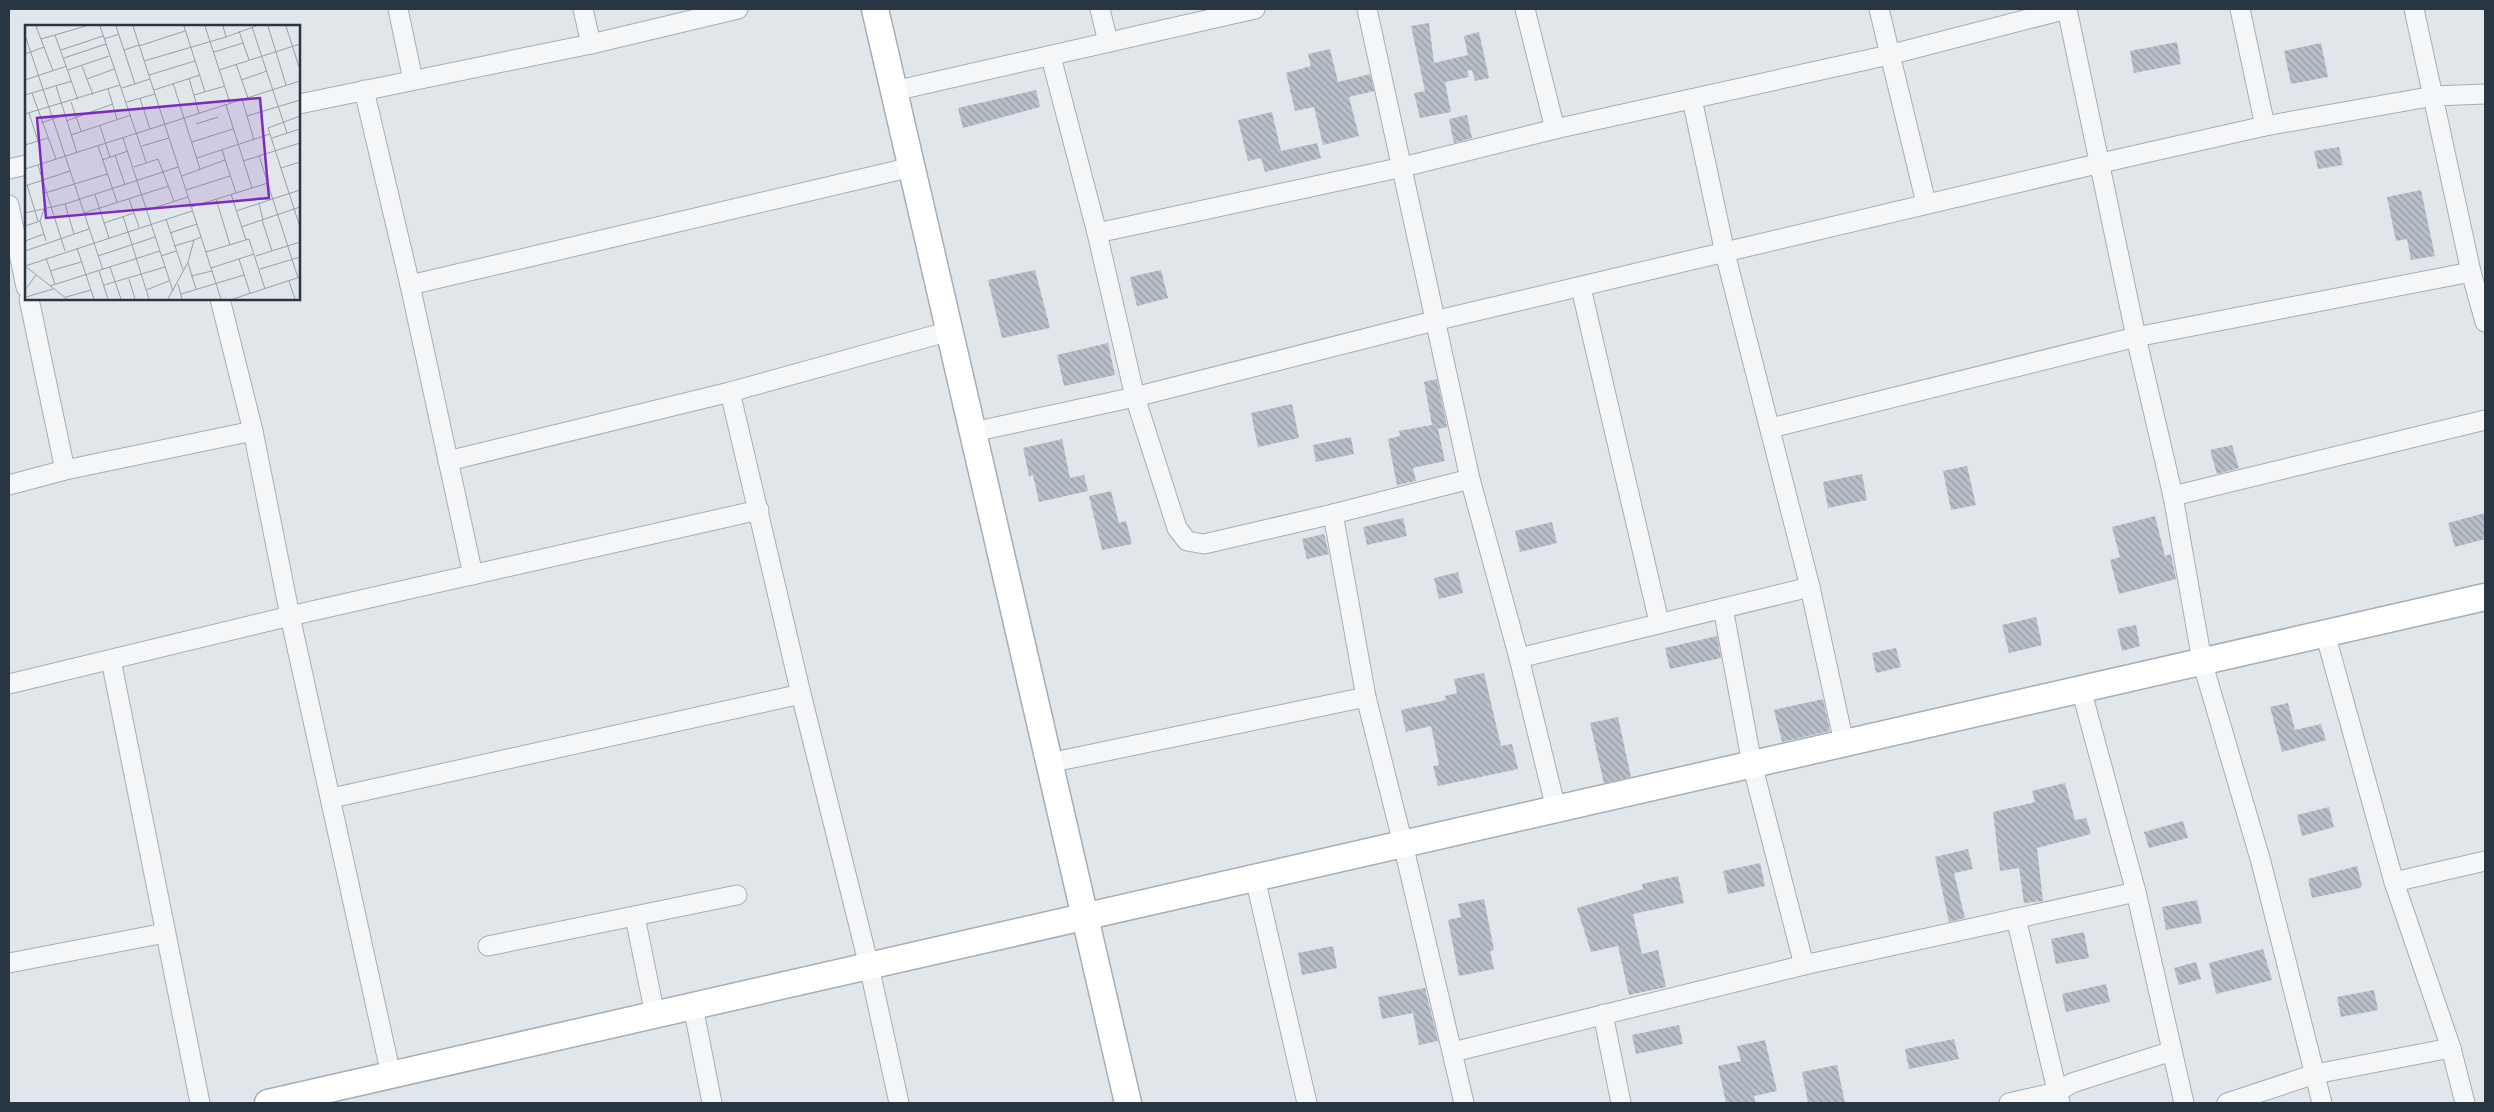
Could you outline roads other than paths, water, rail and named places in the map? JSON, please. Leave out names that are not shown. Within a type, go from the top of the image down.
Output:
[{"type":"street","points":[[398,9],[413,80]]},
{"type":"street","points":[[583,9],[591,44]]},
{"type":"street","points":[[300,104],[591,44],[738,9]]},
{"type":"street","points":[[875,9],[1128,1103]]},
{"type":"street","points":[[1100,9],[1108,42]]},
{"type":"street","points":[[894,91],[1051,57],[1108,42],[1255,9]]},
{"type":"street","points":[[1367,9],[1470,479],[1519,658],[1556,809]]},
{"type":"street","points":[[1525,9],[1555,129]]},
{"type":"street","points":[[1879,9],[1926,203]]},
{"type":"street","points":[[1097,234],[1403,167],[1555,129],[1889,55],[2067,9],[2136,337],[2173,496],[2202,661],[2261,862],[2322,1103]]},
{"type":"street","points":[[2240,9],[2265,126]]},
{"type":"street","points":[[2414,9],[2471,272],[2485,322]]},
{"type":"street","points":[[1051,57],[1097,234],[1135,397],[1177,528],[1187,541],[1204,544],[1470,479]]},
{"type":"street","points":[[364,90],[410,286],[473,575]]},
{"type":"street","points":[[973,432],[1135,397],[1434,321],[1581,288],[1926,203],[2265,126],[2434,96],[2485,94]]},
{"type":"street","points":[[1692,99],[1725,253],[1810,587],[1844,743]]},
{"type":"street","points":[[9,169],[25,165]]},
{"type":"street","points":[[410,286],[912,167]]},
{"type":"street","points":[[9,205],[25,282]]},
{"type":"street","points":[[1771,428],[2136,337],[2471,272]]},
{"type":"street","points":[[1581,288],[1659,622]]},
{"type":"street","points":[[29,300],[65,470]]},
{"type":"street","points":[[220,300],[253,431],[290,616],[332,798],[391,1075]]},
{"type":"street","points":[[448,461],[730,392],[950,331]]},
{"type":"street","points":[[730,392],[759,510],[800,694],[869,966],[899,1103]]},
{"type":"street","points":[[2173,496],[2485,420]]},
{"type":"street","points":[[9,485],[65,470],[253,431]]},
{"type":"street","points":[[9,684],[290,616],[759,510]]},
{"type":"street","points":[[1333,514],[1366,697],[1464,1103]]},
{"type":"street","points":[[1519,658],[1659,622],[1810,587]]},
{"type":"street","points":[[268,1103],[342,1095],[391,1075],[2485,596]]},
{"type":"street","points":[[1723,608],[1752,764],[1804,965]]},
{"type":"street","points":[[2325,633],[2394,882],[2451,1048],[2465,1103]]},
{"type":"street","points":[[111,660],[200,1103]]},
{"type":"street","points":[[2081,689],[2136,892],[2184,1103]]},
{"type":"street","points":[[332,798],[800,694]]},
{"type":"street","points":[[1049,763],[1366,697]]},
{"type":"street","points":[[2394,882],[2485,861]]},
{"type":"street","points":[[1255,878],[1308,1103]]},
{"type":"street","points":[[1453,1052],[1804,965],[2136,892]]},
{"type":"street","points":[[488,946],[737,895]]},
{"type":"street","points":[[635,917],[654,1015]]},
{"type":"street","points":[[2016,918],[2058,1097]]},
{"type":"street","points":[[9,964],[165,933]]},
{"type":"street","points":[[693,1006],[712,1103]]},
{"type":"street","points":[[1603,1014],[1621,1103]]},
{"type":"street","points":[[2228,1103],[2316,1074],[2451,1048]]},
{"type":"street","points":[[2009,1103],[2058,1097],[2072,1083],[2172,1051]]}]
